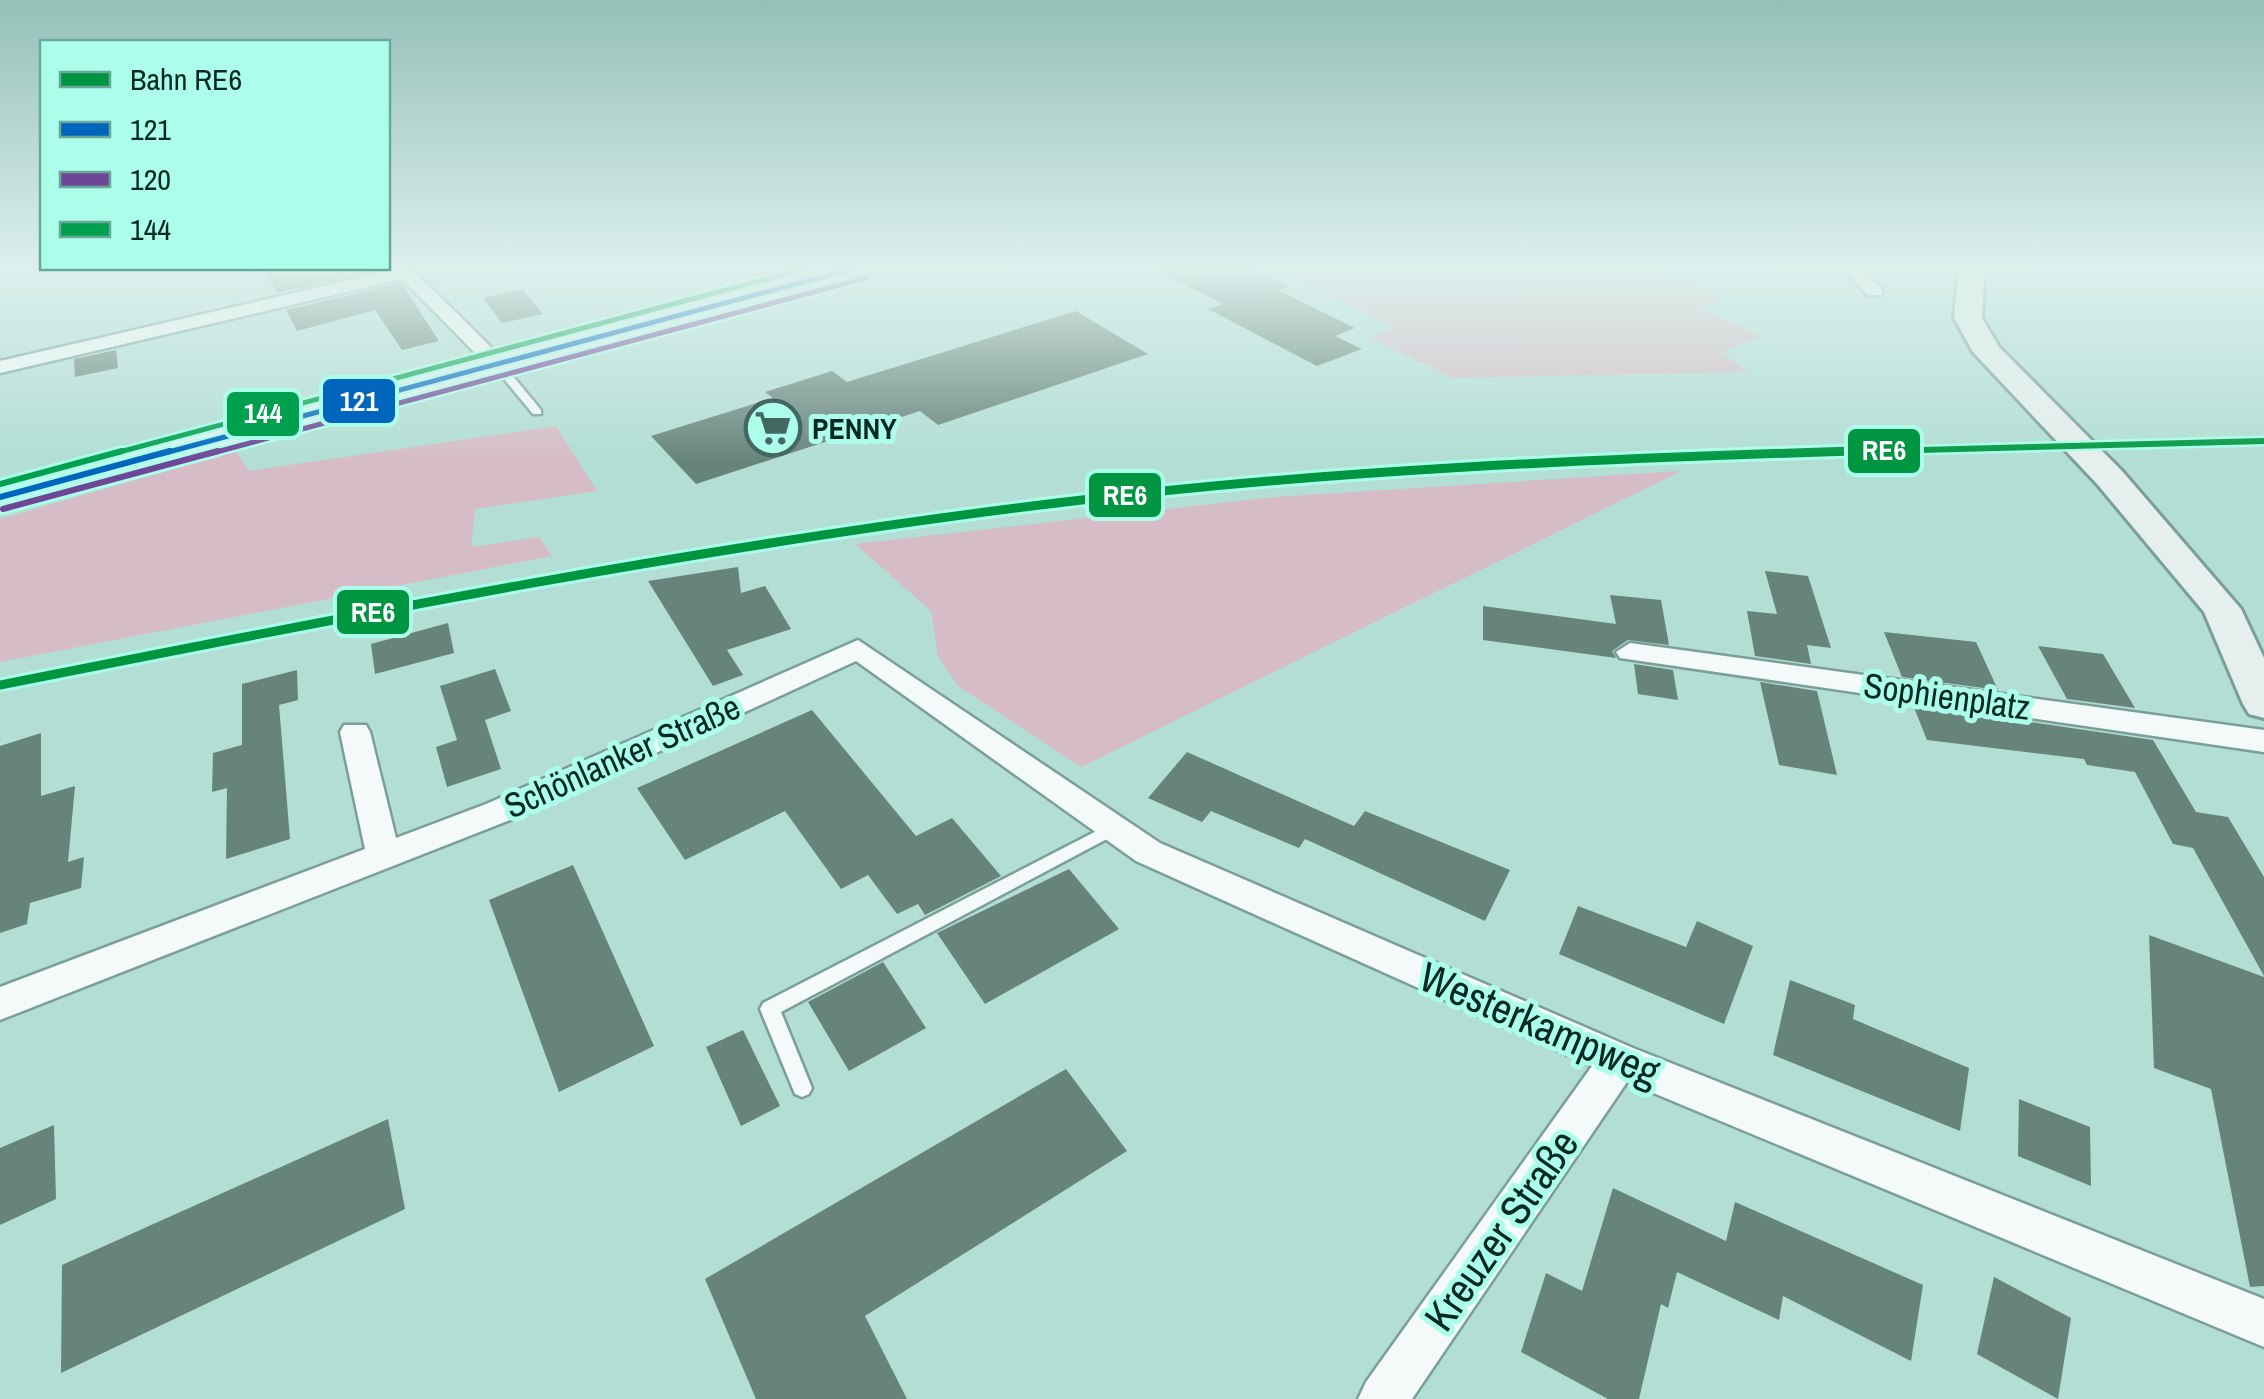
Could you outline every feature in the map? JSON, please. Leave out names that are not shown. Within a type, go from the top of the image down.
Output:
[{"type":"main road","points":[[0,497],[623,331]]},
{"type":"main road","points":[[1976,331],[1988,352],[2032,402],[2110,478],[2222,608],[2264,704]]},
{"type":"street","points":[[0,367],[146,331]]},
{"type":"street","points":[[464,331],[498,365]]},
{"type":"street","name":"Westerkampweg","points":[[858,649],[1148,852],[1619,1060],[2264,1323]]},
{"type":"street","name":"Schönlanker Straße","points":[[0,1004],[498,812],[858,649]]},
{"type":"street","name":"Sophienplatz","points":[[1630,652],[2264,741]]},
{"type":"street","points":[[355,732],[384,858]]},
{"type":"street","name":"Kreuzer Straße","points":[[1383,1399],[1619,1060]]},
{"type":"lane","points":[[498,365],[537,412]]},
{"type":"lane","points":[[802,1088],[770,1008],[1114,828]]},
{"type":"shaded area","points":[[1384,331],[1751,331],[1762,336],[1721,352],[1748,372],[1453,378],[1369,337]]},
{"type":"shaded area","points":[[556,426],[597,491],[475,509],[471,547],[539,537],[552,556],[0,662],[0,519],[236,451],[249,471]]},
{"type":"shaded area","points":[[1681,471],[1081,767],[958,686],[938,656],[931,611],[855,544],[1275,497]]},
{"type":"building","points":[[389,331],[433,331],[439,341],[402,350]]},
{"type":"building","points":[[1011,331],[1110,331],[1148,354],[938,425],[920,411],[696,484],[651,436],[773,398],[765,392],[832,371],[847,382]]},
{"type":"building","points":[[1251,331],[1347,331],[1335,336],[1362,349],[1317,366]]},
{"type":"building","points":[[116,350],[118,368],[75,377],[74,359]]},
{"type":"building","points":[[738,567],[741,593],[765,586],[791,629],[727,650],[743,675],[713,686],[648,581]]},
{"type":"building","points":[[1765,571],[1808,576],[1831,648],[1807,645],[1811,664],[1755,656],[1747,611],[1777,614]]},
{"type":"building","points":[[1610,595],[1661,600],[1669,645],[1628,640],[1612,651],[1616,658],[1483,640],[1483,606],[1616,624]]},
{"type":"building","points":[[448,623],[454,653],[375,674],[371,644]]},
{"type":"building","points":[[1884,632],[1976,642],[1998,690],[1902,677]]},
{"type":"building","points":[[2038,646],[2103,654],[2135,708],[2067,699]]},
{"type":"building","points":[[1634,664],[1673,670],[1678,700],[1638,694]]},
{"type":"building","points":[[495,669],[511,711],[485,720],[501,769],[447,787],[436,747],[457,740],[440,686]]},
{"type":"building","points":[[297,670],[298,700],[279,705],[290,839],[226,859],[227,788],[212,792],[213,753],[242,745],[242,684]]},
{"type":"building","points":[[1760,682],[1817,691],[1837,775],[1779,765]]},
{"type":"building","points":[[1913,705],[2153,740],[2196,812],[2228,817],[2264,877],[2264,976],[2193,848],[2173,844],[2135,772],[2087,765],[2084,759],[1927,740]]},
{"type":"building","points":[[812,710],[916,836],[952,818],[1001,876],[925,915],[918,904],[897,914],[868,875],[841,889],[785,811],[685,860],[637,788]]},
{"type":"building","points":[[41,733],[41,796],[75,786],[68,862],[84,857],[81,888],[30,903],[27,924],[0,933],[0,746]]},
{"type":"building","points":[[1187,752],[1354,826],[1365,811],[1510,870],[1485,921],[1305,839],[1299,848],[1211,811],[1202,822],[1148,798]]},
{"type":"building","points":[[573,865],[654,1046],[559,1092],[489,900]]},
{"type":"building","points":[[1069,869],[1119,929],[985,1004],[937,933]]},
{"type":"building","points":[[1578,906],[1686,947],[1697,921],[1753,946],[1724,1024],[1559,954]]},
{"type":"building","points":[[2149,935],[2264,977],[2264,1286],[2250,1287],[2211,1089],[2154,1068]]},
{"type":"building","points":[[883,962],[926,1028],[849,1071],[808,1002]]},
{"type":"building","points":[[1790,980],[1855,1005],[1853,1019],[1969,1068],[1960,1131],[1773,1055]]},
{"type":"building","points":[[743,1030],[780,1106],[741,1126],[706,1047]]},
{"type":"building","points":[[1066,1069],[1127,1151],[865,1316],[907,1399],[756,1399],[705,1279]]},
{"type":"building","points":[[2019,1099],[2090,1127],[2091,1186],[2018,1156]]},
{"type":"building","points":[[388,1119],[405,1209],[61,1373],[62,1265]]},
{"type":"building","points":[[54,1125],[56,1199],[0,1225],[0,1148]]},
{"type":"building","points":[[1613,1188],[1726,1241],[1735,1202],[1923,1285],[1911,1361],[1783,1296],[1779,1320],[1677,1272],[1668,1308],[1661,1304],[1639,1399],[1608,1399],[1521,1352],[1546,1273],[1582,1291]]},
{"type":"building","points":[[1994,1277],[2071,1318],[2058,1399],[1977,1354]]},
{"type":"rail line","name":"RE6","points":[[0,685],[608,569],[1068,501],[1482,466],[2264,441]]},
{"type":"transit line","name":"144","points":[[0,484],[571,331]]},
{"type":"transit line","name":"121","points":[[0,497],[619,331]]},
{"type":"transit line","name":"120","points":[[3,509],[667,331]]},
{"type":"place","name":"PENNY","points":[[773,428]]}]
